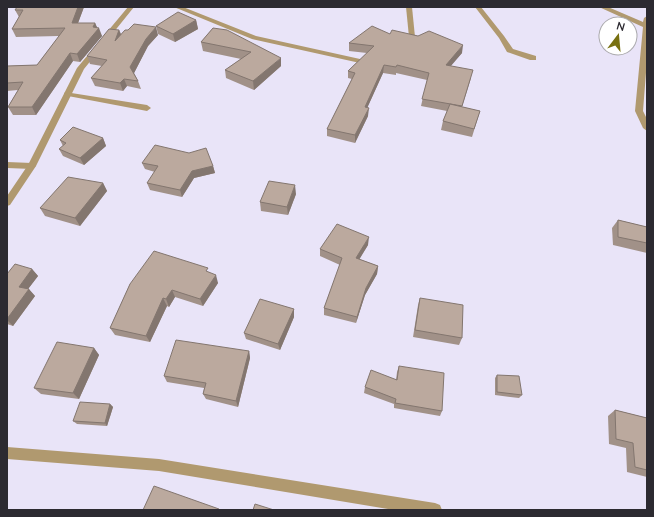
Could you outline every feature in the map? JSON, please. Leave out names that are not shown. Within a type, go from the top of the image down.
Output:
[{"type":"street","points":[[7,203],[32,166],[81,68],[131,7]]},
{"type":"street","points":[[177,7],[254,38],[360,61]]},
{"type":"street","points":[[410,7],[412,37]]},
{"type":"street","points":[[478,7],[502,37],[510,50],[532,58]]},
{"type":"street","points":[[602,7],[647,23],[639,111],[647,128]]},
{"type":"street","points":[[68,94],[146,108]]},
{"type":"street","points":[[7,165],[32,166]]},
{"type":"street","points":[[7,453],[159,465],[436,510]]},
{"type":"building","points":[[17,7],[78,7],[72,23],[95,23],[93,27],[99,28],[77,54],[70,53],[32,107],[8,107],[23,82],[7,83],[7,66],[37,65],[65,28],[12,29],[23,10],[15,10]]},
{"type":"building","points":[[178,12],[196,20],[173,34],[156,26]]},
{"type":"building","points":[[134,24],[156,27],[146,39],[130,67],[138,81],[124,79],[120,83],[91,78],[107,60],[87,56],[109,29],[119,30],[115,41],[125,30],[128,30]]},
{"type":"building","points":[[372,26],[390,34],[392,30],[418,36],[429,31],[463,45],[446,65],[473,70],[462,106],[422,99],[429,73],[397,65],[396,67],[384,65],[365,107],[369,108],[355,135],[327,129],[355,73],[348,71],[374,46],[349,43]]},
{"type":"building","points":[[213,28],[227,30],[281,58],[253,81],[225,70],[251,52],[201,42]]},
{"type":"building","points":[[450,104],[480,111],[474,129],[443,121]]},
{"type":"building","points":[[73,127],[103,138],[80,158],[59,149],[66,143],[60,140]]},
{"type":"building","points":[[155,145],[189,153],[206,148],[213,166],[192,171],[180,190],[147,183],[158,166],[142,163]]},
{"type":"building","points":[[68,177],[103,183],[75,218],[40,208]]},
{"type":"building","points":[[269,181],[295,185],[287,207],[260,202]]},
{"type":"building","points":[[618,220],[647,227],[647,243],[618,237]]},
{"type":"building","points":[[337,224],[369,237],[356,258],[378,266],[366,288],[357,317],[324,308],[342,258],[320,249]]},
{"type":"building","points":[[154,251],[208,268],[206,271],[216,275],[200,299],[172,290],[166,299],[163,298],[146,336],[110,328],[130,284]]},
{"type":"building","points":[[15,264],[32,269],[19,287],[29,289],[7,319],[7,274]]},
{"type":"building","points":[[420,298],[463,305],[462,338],[415,330]]},
{"type":"building","points":[[260,299],[294,309],[278,344],[244,333]]},
{"type":"building","points":[[176,340],[249,351],[236,401],[203,394],[206,383],[164,376]]},
{"type":"building","points":[[57,342],[94,348],[73,393],[34,388]]},
{"type":"building","points":[[399,366],[444,373],[442,411],[395,403],[396,399],[365,387],[371,370],[397,380]]},
{"type":"building","points":[[497,375],[519,376],[522,395],[497,392]]},
{"type":"building","points":[[80,402],[110,404],[105,423],[73,421]]},
{"type":"building","points":[[615,410],[647,418],[647,470],[635,467],[633,443],[616,439]]},
{"type":"building","points":[[154,486],[219,509],[219,510],[143,510]]},
{"type":"building","points":[[255,504],[274,510],[253,510]]}]
